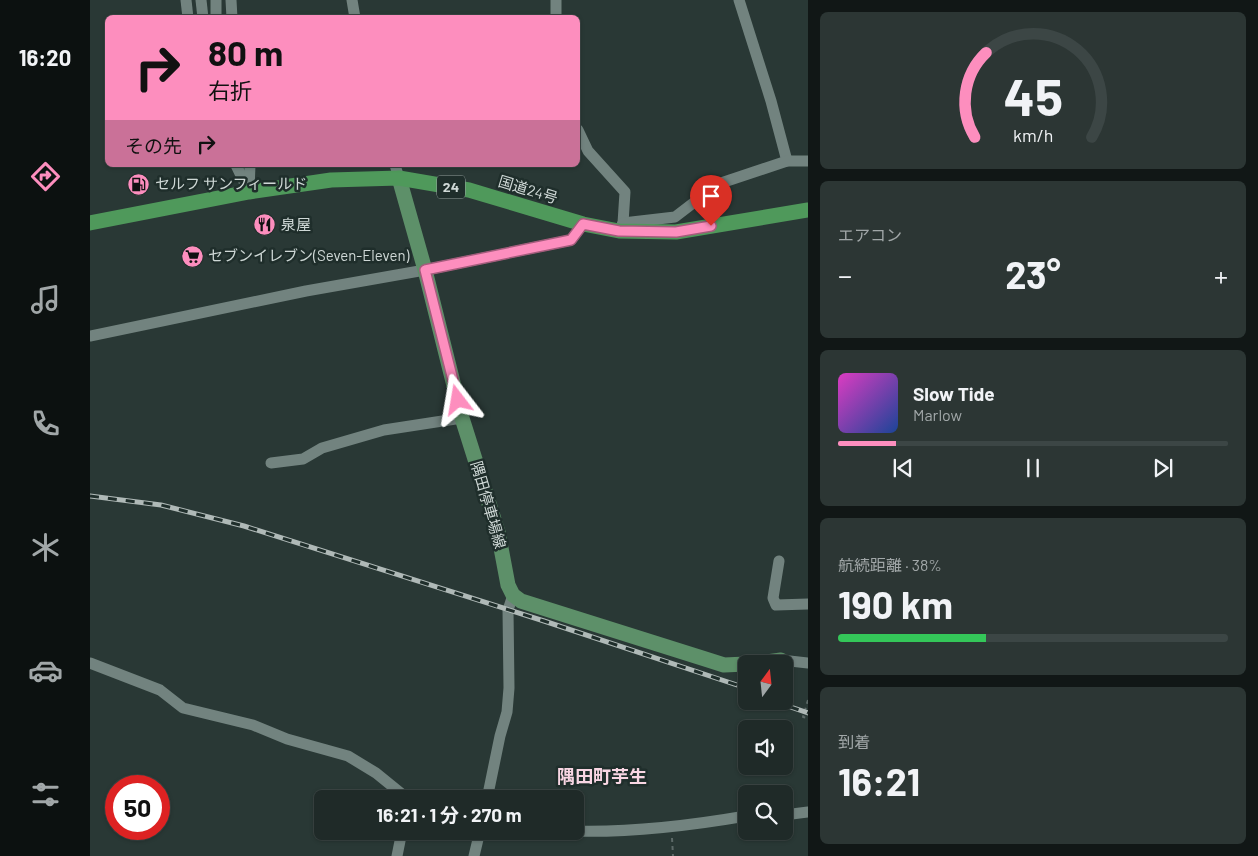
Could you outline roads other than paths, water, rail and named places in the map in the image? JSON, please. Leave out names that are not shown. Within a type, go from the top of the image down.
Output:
[{"type":"highway","name":"国道24号","points":[[90,223],[249,192],[397,172],[469,190],[583,224],[676,232],[808,210]]},
{"type":"main road","name":"隅田停車場線","points":[[397,172],[425,270],[462,418],[498,532],[508,585],[513,595]]},
{"type":"main road","points":[[513,595],[521,601],[724,665],[738,664]]},
{"type":"street","points":[[186,0],[188,15]]},
{"type":"street","points":[[202,0],[203,15]]},
{"type":"street","points":[[216,0],[216,15]]},
{"type":"street","points":[[231,0],[232,15]]},
{"type":"street","points":[[352,0],[354,15]]},
{"type":"street","points":[[556,0],[556,15]]},
{"type":"street","points":[[739,0],[771,101],[787,161]]},
{"type":"street","points":[[580,134],[588,150],[625,192],[621,227],[675,217],[718,184],[787,161],[808,161]]},
{"type":"street","points":[[237,167],[249,192]]},
{"type":"street","points":[[249,192],[250,167]]},
{"type":"street","points":[[90,336],[306,291],[425,270],[571,240],[583,224]]},
{"type":"street","points":[[271,463],[303,459],[322,448],[384,430],[462,418]]},
{"type":"street","points":[[779,561],[773,598],[776,605],[808,604]]},
{"type":"street","points":[[489,790],[507,712],[509,688],[508,610],[513,595]]},
{"type":"street","points":[[793,660],[808,663]]},
{"type":"street","points":[[90,663],[160,690],[182,708],[253,725],[287,739],[348,756],[376,773],[397,790]]},
{"type":"street","points":[[793,814],[808,812]]},
{"type":"street","points":[[584,831],[603,832],[671,826],[738,817]]},
{"type":"street","points":[[397,856],[400,840]]},
{"type":"street","points":[[474,856],[478,840]]},
{"type":"railway","points":[[90,496],[161,505],[244,526],[544,621],[738,685]]},
{"type":"railway","points":[[793,708],[808,713]]},
{"type":"place","name":"セルフ サンフィールド","points":[[139,184]]},
{"type":"place","name":"泉屋","points":[[265,225]]},
{"type":"place","name":"セブンイレブン(Seven-Eleven)","points":[[192,256]]},
{"type":"district","name":"隅田町芋生","points":[[602,777]]}]
